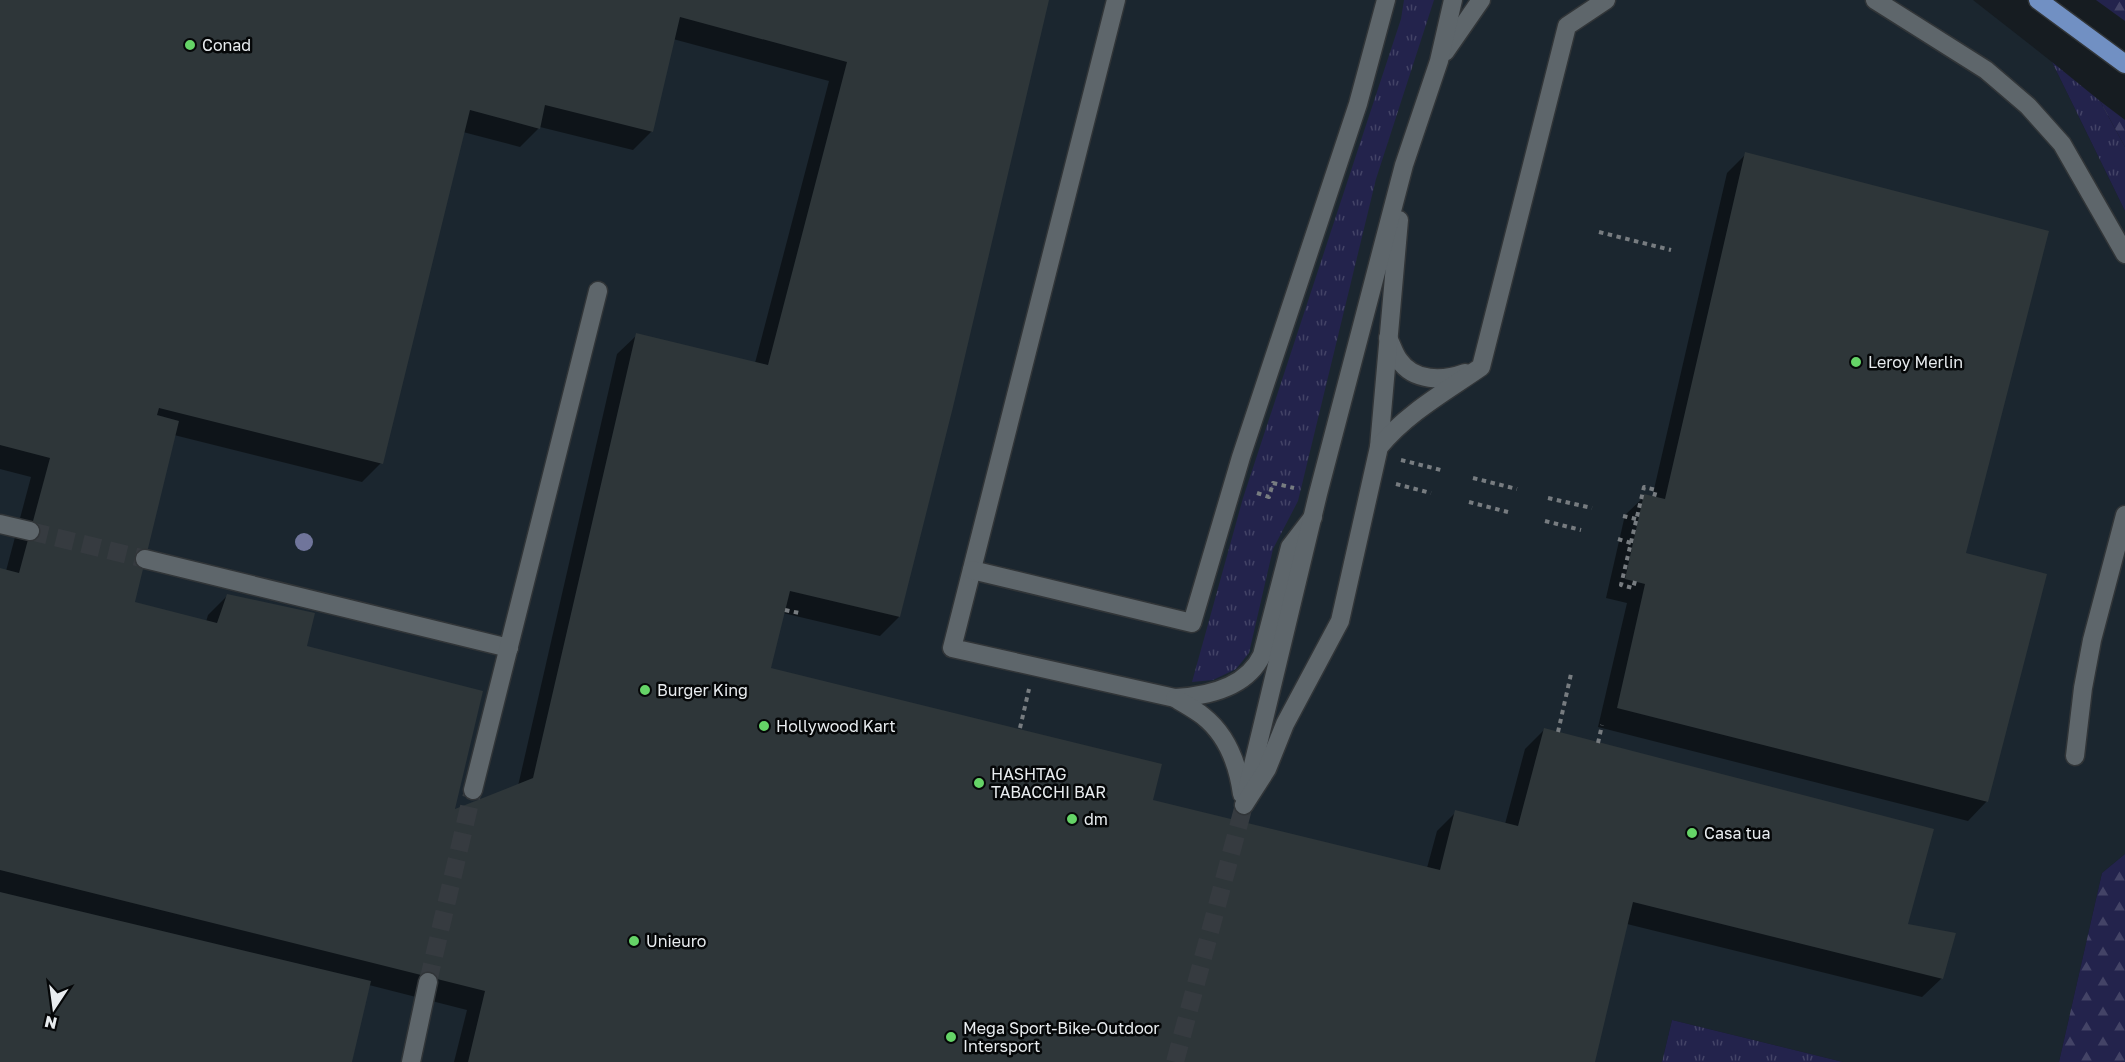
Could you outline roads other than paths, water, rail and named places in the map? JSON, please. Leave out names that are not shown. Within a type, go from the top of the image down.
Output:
[{"type":"main road","points":[[2038,0],[2125,64]]},
{"type":"street","points":[[1116,0],[952,648],[1175,698],[1192,697],[1226,688],[1240,681],[1258,663],[1290,547],[1313,517]]},
{"type":"street","points":[[972,570],[1192,623],[1285,322],[1342,154],[1386,0]]},
{"type":"street","points":[[1244,805],[1313,517],[1404,165],[1438,61],[1453,0]]},
{"type":"street","points":[[1438,61],[1481,0]]},
{"type":"street","points":[[1378,447],[1409,416],[1481,367],[1567,26],[1606,0]]},
{"type":"street","points":[[1875,0],[1986,70],[2028,106],[2062,144],[2125,254]]},
{"type":"street","points":[[1244,805],[1268,769],[1285,724],[1340,621],[1378,447],[1404,165]]},
{"type":"street","points":[[473,790],[598,291]]},
{"type":"street","points":[[1388,337],[1399,360],[1410,372],[1423,377],[1438,379],[1454,377],[1481,367]]},
{"type":"street","points":[[2075,756],[2083,687],[2092,640],[2125,515]]},
{"type":"street","points":[[0,524],[30,531]]},
{"type":"street","points":[[145,559],[509,648]]},
{"type":"street","points":[[1175,698],[1204,717],[1220,734],[1239,773],[1244,805]]},
{"type":"street","points":[[411,1062],[428,982]]},
{"type":"tunnel","points":[[30,531],[145,559]]},
{"type":"tunnel","points":[[428,982],[473,790]]},
{"type":"tunnel","points":[[1175,1062],[1244,805]]},
{"type":"place","name":"Conad","points":[[190,45]]},
{"type":"place","name":"Leroy Merlin","points":[[1856,362]]},
{"type":"place","name":"Burger King","points":[[645,690]]},
{"type":"place","name":"Hollywood Kart","points":[[764,726]]},
{"type":"place","name":"HASHTAG TABACCHI BAR","points":[[979,783]]},
{"type":"place","name":"dm","points":[[1072,819]]},
{"type":"place","name":"Casa tua","points":[[1692,833]]},
{"type":"place","name":"Unieuro","points":[[634,941]]},
{"type":"place","name":"Mega Sport-Bike-Outdoor Intersport","points":[[951,1037]]}]
